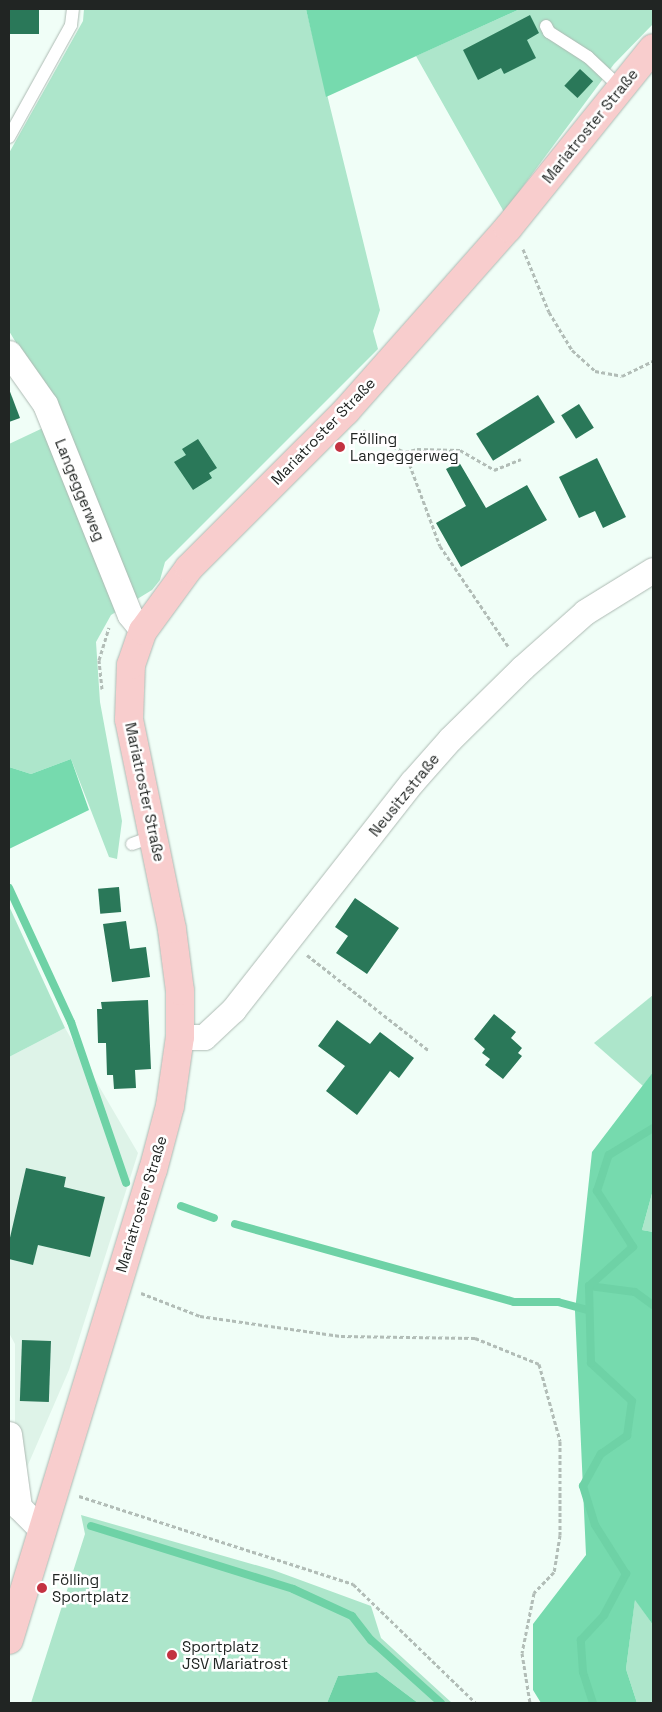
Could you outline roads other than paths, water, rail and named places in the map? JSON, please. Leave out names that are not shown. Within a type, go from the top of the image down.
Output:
[{"type":"main road","name":"Mariatroster Straße","points":[[9,1640],[170,1106],[180,1037],[176,955],[143,840],[129,719],[131,665],[143,631],[189,568],[346,411],[508,228],[653,48]]},
{"type":"street","name":"Langeggerweg","points":[[9,352],[45,404],[130,615],[143,631]]},
{"type":"street","name":"Neusitzstraße","points":[[180,1037],[204,1037],[218,1025],[289,941],[412,782],[522,668],[585,612],[653,570]]},
{"type":"street","points":[[9,1434],[19,1507],[42,1530]]},
{"type":"lane","points":[[9,137],[71,25],[73,9]]},
{"type":"lane","points":[[546,26],[549,32],[588,57],[621,88]]},
{"type":"waterway","points":[[9,888],[71,1022],[126,1183]]},
{"type":"waterway","points":[[593,1703],[583,1672],[581,1640],[604,1615],[626,1574],[595,1525],[583,1486],[601,1454],[627,1436],[632,1401],[591,1363],[589,1286],[633,1247],[597,1191],[609,1155],[653,1128]]},
{"type":"waterway","points":[[181,1206],[214,1218]]},
{"type":"waterway","points":[[235,1224],[514,1302],[558,1302],[588,1310]]},
{"type":"waterway","points":[[589,1286],[635,1292],[653,1305]]},
{"type":"waterway","points":[[91,1526],[293,1589],[352,1616],[371,1640],[441,1703]]},
{"type":"place","name":"Fölling Langeggerweg","points":[[340,447]]},
{"type":"place","name":"Fölling Sportplatz","points":[[42,1588]]},
{"type":"place","name":"Sportplatz JSV Mariatrost","points":[[172,1655]]}]
